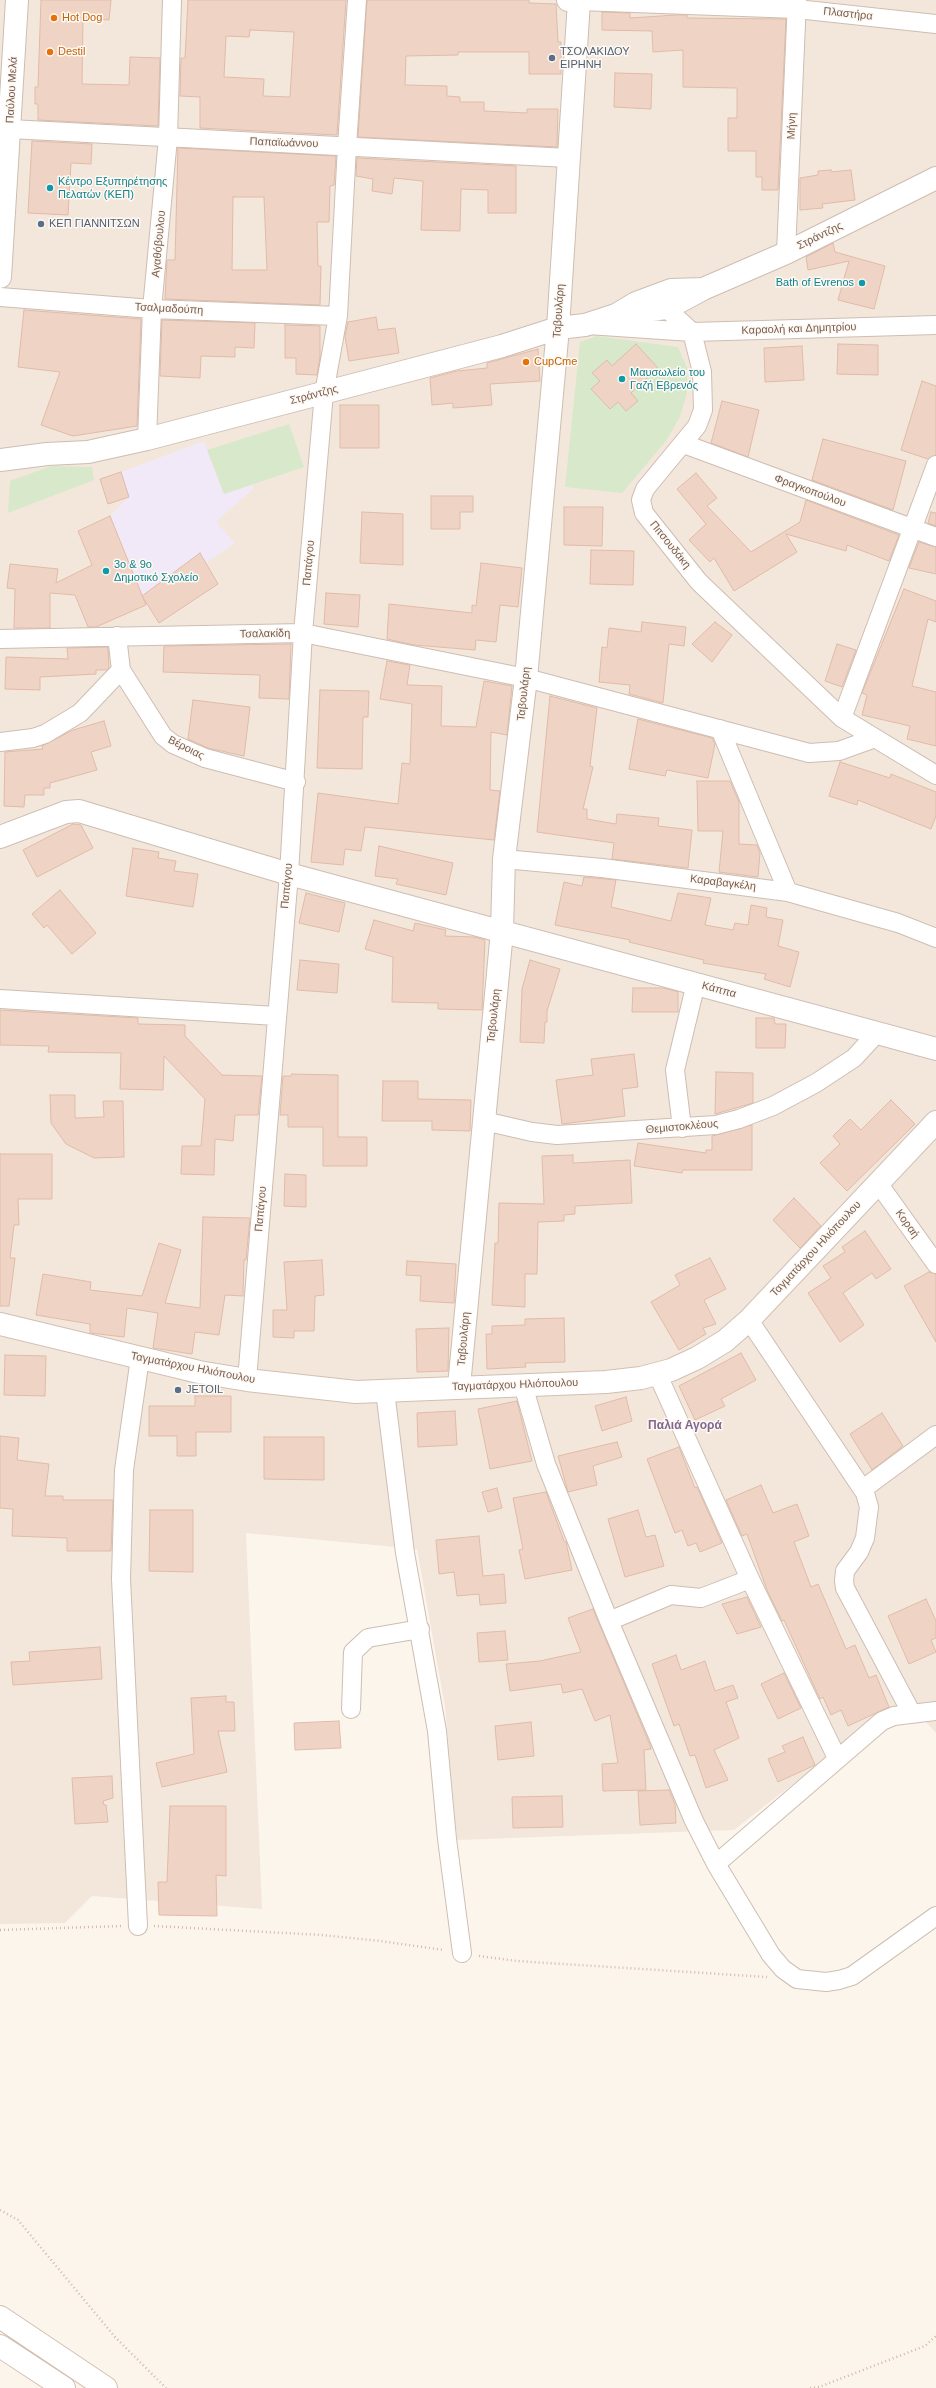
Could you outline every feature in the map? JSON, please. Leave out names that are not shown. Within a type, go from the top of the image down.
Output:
[{"type":"street","name":"Παύλου Μελά","points":[[0,277],[5,130],[17,0]]},
{"type":"street","name":"Αγαθόβουλου","points":[[147,439],[152,309],[168,138],[172,0]]},
{"type":"street","name":"Παπάγου","points":[[247,1380],[276,1016],[289,874],[296,782],[304,633],[324,393],[338,316],[347,146],[357,0]]},
{"type":"street","name":"Πλαστήρα","points":[[575,0],[797,4],[936,24]]},
{"type":"street","name":"Ταβουλάρη","points":[[459,1386],[502,931],[504,859],[526,678],[558,328],[575,0]]},
{"type":"street","name":"Μήνη","points":[[786,253],[797,4]]},
{"type":"street","name":"Παπαϊωάννου","points":[[5,130],[568,158]]},
{"type":"street","name":"Στράντζης","points":[[624,312],[641,312],[666,308],[703,289],[786,253],[936,178]]},
{"type":"street","name":"Στράντζης","points":[[0,460],[47,454],[88,452],[147,439],[502,346],[558,328],[585,325],[624,312],[636,303],[663,293],[703,289]]},
{"type":"street","name":"Τσαλμαδούπη","points":[[0,297],[152,309],[338,316]]},
{"type":"street","points":[[666,308],[692,332]]},
{"type":"street","points":[[624,312],[644,317],[663,332]]},
{"type":"street","name":"Καραολή και Δημητρίου","points":[[585,325],[663,332],[692,332],[936,325]]},
{"type":"street","name":"Πιτσουδάκη","points":[[692,332],[702,372],[703,410],[697,426],[684,444],[645,489],[641,500],[644,513],[699,582],[842,718],[936,776]]},
{"type":"street","name":"Φραγκοπούλου","points":[[684,444],[936,537]]},
{"type":"street","points":[[842,718],[936,465]]},
{"type":"street","name":"Τσαλακίδη","points":[[0,639],[304,633],[526,678],[809,753],[839,751],[875,738]]},
{"type":"street","name":"Βέροιας","points":[[117,636],[121,670],[156,726],[173,744],[218,762],[296,782]]},
{"type":"street","points":[[0,742],[33,738],[45,734],[80,713],[121,670]]},
{"type":"street","points":[[720,729],[788,892]]},
{"type":"street","name":"Κάππα","points":[[0,838],[66,812],[79,811],[289,874],[878,1032],[936,1049]]},
{"type":"street","name":"Καραβαγκέλη","points":[[504,859],[602,868],[788,892],[898,924],[936,938]]},
{"type":"street","points":[[682,1128],[675,1070],[696,983]]},
{"type":"street","points":[[0,999],[276,1016]]},
{"type":"street","name":"Θεμιστοκλέους","points":[[484,1121],[532,1132],[557,1135],[716,1125],[740,1119],[794,1096],[854,1058],[878,1032]]},
{"type":"street","name":"Ταγματάρχου Ηλιόπουλου","points":[[0,1324],[140,1358],[247,1380],[356,1392],[459,1386],[523,1386],[606,1382],[658,1373],[697,1358],[725,1341],[749,1320],[936,1122]]},
{"type":"street","name":"Κοραή","points":[[878,1183],[936,1264]]},
{"type":"street","points":[[749,1320],[863,1489],[869,1506],[865,1538],[859,1552],[845,1571],[845,1588],[912,1714]]},
{"type":"street","points":[[138,1926],[121,1578],[124,1470],[140,1358]]},
{"type":"street","points":[[658,1373],[750,1579],[837,1758]]},
{"type":"street","points":[[523,1386],[546,1464],[609,1621],[704,1843],[771,1955],[783,1969],[797,1979],[826,1982],[852,1976],[936,1916]]},
{"type":"street","points":[[385,1391],[405,1553],[420,1629],[437,1731],[447,1839],[462,1953]]},
{"type":"street","points":[[863,1489],[936,1435]]},
{"type":"street","points":[[609,1621],[671,1595],[701,1598],[750,1579]]},
{"type":"street","points":[[351,1709],[353,1652],[368,1638],[420,1629]]},
{"type":"street","points":[[716,1864],[837,1758],[882,1721],[894,1716],[936,1711]]},
{"type":"street","points":[[0,2318],[106,2388]]},
{"type":"street","points":[[0,2346],[64,2388]]},
{"type":"path","points":[[0,1930],[138,1926],[322,1935],[380,1941],[524,1962],[797,1979]]},
{"type":"path","points":[[0,2210],[18,2220],[115,2338],[166,2388]]},
{"type":"path","points":[[810,2388],[819,2387],[925,2346],[936,2336]]},
{"type":"shaded area","points":[[0,0],[936,0],[936,1733],[913,1708],[867,1726],[734,1830],[457,1840],[445,1707],[417,1549],[246,1533],[262,1909],[92,1896],[65,1923],[0,1924]]},
{"type":"shaded area","points":[[204,441],[224,494],[252,485],[254,488],[216,522],[235,543],[206,563],[218,584],[159,623],[146,605],[88,626],[67,577],[92,565],[78,531],[110,516],[129,497],[121,472]]},
{"type":"green space","points":[[597,336],[678,347],[687,368],[687,393],[680,417],[666,441],[622,493],[565,487],[580,342]]},
{"type":"green space","points":[[289,424],[304,467],[224,494],[207,450]]},
{"type":"green space","points":[[51,466],[92,467],[94,480],[8,513],[10,481]]},
{"type":"building","points":[[41,0],[111,0],[109,20],[83,18],[82,84],[129,85],[130,57],[160,58],[158,126],[38,120],[38,104],[35,104],[35,87],[38,87]]},
{"type":"building","points":[[188,0],[346,0],[337,135],[200,128],[200,97],[180,96],[181,58],[185,58]],"holes":[[[250,30],[294,32],[290,97],[263,96],[264,79],[224,77],[226,36],[249,37]]]},
{"type":"building","points":[[367,0],[529,0],[529,3],[556,4],[558,42],[561,42],[561,74],[529,74],[529,52],[458,52],[458,55],[406,56],[405,85],[447,86],[447,96],[460,97],[460,102],[484,102],[484,111],[527,113],[527,109],[558,109],[557,147],[358,137]]},
{"type":"building","points":[[602,12],[630,13],[630,18],[687,15],[687,18],[786,19],[778,190],[762,190],[762,177],[756,177],[756,151],[728,151],[728,118],[737,118],[737,88],[683,87],[683,50],[653,52],[652,31],[602,30]]},
{"type":"building","points":[[615,73],[652,74],[651,109],[614,107]]},
{"type":"building","name":"Κέντρο Εξυπηρέτησης Πελατών (ΚΕΠ)","points":[[32,141],[92,144],[91,164],[71,163],[68,215],[28,213]]},
{"type":"building","points":[[178,148],[336,156],[334,185],[330,186],[329,222],[317,222],[318,266],[321,266],[320,305],[165,299],[167,260],[175,260]],"holes":[[[233,197],[264,197],[267,270],[232,270]]]},
{"type":"building","points":[[357,158],[516,166],[516,213],[488,213],[488,190],[461,189],[460,231],[421,230],[423,181],[394,178],[392,194],[372,191],[373,179],[356,176]]},
{"type":"building","points":[[831,170],[831,172],[851,170],[855,200],[822,204],[823,208],[800,210],[800,178],[818,175],[818,171]]},
{"type":"building","name":"Bath of Evrenos","points":[[833,243],[835,252],[885,266],[874,309],[838,300],[849,261],[808,270],[806,257]]},
{"type":"building","points":[[24,310],[141,319],[137,426],[73,436],[41,425],[60,372],[18,367]]},
{"type":"building","points":[[376,317],[378,330],[395,328],[399,353],[349,361],[345,336],[348,322]]},
{"type":"building","points":[[162,320],[255,323],[254,348],[235,347],[235,357],[201,356],[200,378],[160,376]]},
{"type":"building","points":[[285,325],[320,326],[320,357],[317,375],[296,374],[296,358],[285,358]]},
{"type":"building","name":"Μαυσωλείο του Γαζή Εβρενός","points":[[636,344],[658,368],[631,393],[638,401],[626,411],[618,402],[610,409],[591,389],[600,381],[592,373],[607,360],[612,366]]},
{"type":"building","points":[[838,344],[878,345],[878,375],[837,374]]},
{"type":"building","points":[[802,346],[804,380],[765,382],[764,348]]},
{"type":"building","points":[[538,349],[540,381],[490,384],[492,405],[453,408],[453,403],[432,405],[430,378],[457,371],[487,368],[487,363]]},
{"type":"building","points":[[922,381],[936,386],[936,455],[928,459],[901,450]]},
{"type":"building","points":[[722,401],[759,410],[748,457],[711,443]]},
{"type":"building","points":[[340,405],[379,405],[379,448],[340,448]]},
{"type":"building","points":[[823,439],[906,461],[893,510],[812,480]]},
{"type":"building","points":[[121,472],[129,497],[108,504],[100,479]]},
{"type":"building","points":[[696,473],[717,498],[707,506],[751,552],[800,522],[806,500],[899,535],[889,561],[847,545],[846,551],[786,534],[797,552],[734,591],[714,558],[710,562],[689,540],[706,524],[677,489]]},
{"type":"building","points":[[431,496],[473,496],[473,512],[460,512],[460,529],[431,529]]},
{"type":"building","points":[[564,507],[603,507],[602,546],[564,545]]},
{"type":"building","points":[[362,512],[403,514],[403,565],[360,563]]},
{"type":"building","points":[[931,512],[936,513],[936,526],[928,523]]},
{"type":"building","name":"3ο & 9ο Δημοτικό Σχολείο","points":[[110,516],[146,605],[96,627],[88,627],[75,595],[50,593],[50,628],[14,628],[15,589],[7,588],[10,564],[58,569],[56,583],[92,565],[78,531]]},
{"type":"building","points":[[919,542],[936,547],[936,574],[909,568]]},
{"type":"building","points":[[591,550],[634,551],[633,585],[590,584]]},
{"type":"building","name":"3ο & 9ο Δημοτικό Σχολείο","points":[[200,553],[218,584],[159,623],[142,596]]},
{"type":"building","points":[[481,563],[522,568],[518,607],[500,605],[496,642],[476,640],[475,650],[414,645],[387,639],[389,604],[472,613],[472,605],[476,606]]},
{"type":"building","points":[[904,589],[936,601],[936,622],[928,619],[912,686],[936,692],[936,746],[907,739],[910,726],[862,715],[867,695],[862,693]]},
{"type":"building","points":[[326,593],[360,595],[358,627],[324,624]]},
{"type":"building","points":[[642,622],[686,627],[684,646],[669,644],[663,703],[629,694],[630,685],[599,682],[602,647],[607,648],[609,628],[641,632]]},
{"type":"building","points":[[715,622],[732,635],[712,662],[692,644]]},
{"type":"building","points":[[291,644],[289,699],[259,698],[260,675],[163,672],[164,646]]},
{"type":"building","points":[[837,644],[856,650],[842,687],[825,681]]},
{"type":"building","points":[[108,647],[109,668],[106,670],[96,670],[96,674],[40,677],[40,690],[5,689],[6,657],[68,659],[67,648]]},
{"type":"building","points":[[387,661],[410,665],[407,685],[442,686],[441,726],[476,727],[484,681],[512,686],[507,735],[491,732],[490,790],[500,791],[494,840],[365,827],[361,851],[345,849],[343,865],[311,862],[318,793],[398,804],[402,763],[410,764],[412,704],[380,699]]},
{"type":"building","points":[[320,690],[369,691],[368,717],[363,717],[362,769],[317,768]]},
{"type":"building","points":[[550,696],[597,708],[590,766],[593,767],[583,809],[587,809],[587,819],[616,824],[617,814],[659,818],[658,826],[692,830],[688,868],[612,859],[614,843],[537,832]]},
{"type":"building","points":[[193,700],[250,707],[244,756],[208,748],[188,739]]},
{"type":"building","points":[[638,719],[712,738],[715,744],[708,778],[667,770],[665,776],[629,769]]},
{"type":"building","points":[[104,721],[111,746],[91,752],[97,770],[50,783],[50,788],[44,788],[44,795],[25,795],[24,807],[4,806],[5,752],[43,749],[42,746],[73,730]]},
{"type":"building","points":[[840,762],[890,778],[891,774],[936,792],[936,816],[931,829],[858,800],[857,805],[829,796]]},
{"type":"building","points":[[697,781],[730,781],[739,802],[739,844],[757,845],[760,853],[758,877],[719,872],[723,831],[698,831]]},
{"type":"building","points":[[73,824],[81,825],[93,848],[37,877],[23,850]]},
{"type":"building","points":[[379,846],[453,863],[446,895],[396,884],[398,879],[375,876]]},
{"type":"building","points":[[133,848],[159,852],[158,858],[176,861],[174,871],[198,874],[193,907],[126,896]]},
{"type":"building","points":[[584,877],[616,880],[611,907],[671,921],[678,893],[711,898],[705,925],[733,930],[735,923],[748,925],[751,905],[767,908],[766,917],[783,920],[778,946],[799,952],[790,987],[764,979],[766,974],[703,963],[704,960],[629,942],[630,940],[555,925],[564,882],[582,886]]},
{"type":"building","points":[[60,890],[96,933],[72,954],[47,925],[44,928],[32,914]]},
{"type":"building","points":[[306,893],[345,903],[339,932],[299,923]]},
{"type":"building","points":[[374,920],[413,931],[415,923],[446,930],[445,936],[474,937],[485,940],[482,1010],[438,1009],[438,1003],[392,1002],[393,957],[365,949]]},
{"type":"building","points":[[300,960],[339,964],[337,993],[297,990]]},
{"type":"building","points":[[530,960],[560,969],[547,1011],[544,1043],[520,1042],[522,989]]},
{"type":"building","points":[[633,988],[664,988],[678,992],[678,1012],[632,1012]]},
{"type":"building","points":[[0,1010],[138,1018],[138,1024],[185,1025],[185,1036],[222,1075],[262,1076],[258,1115],[235,1115],[233,1141],[215,1139],[214,1175],[181,1174],[182,1146],[201,1146],[205,1099],[164,1056],[163,1090],[120,1089],[121,1053],[48,1052],[49,1046],[0,1045]]},
{"type":"building","points":[[756,1018],[774,1018],[775,1024],[786,1024],[785,1048],[756,1048]]},
{"type":"building","points":[[634,1054],[638,1087],[622,1089],[625,1116],[562,1124],[556,1080],[593,1075],[591,1059]]},
{"type":"building","points":[[716,1072],[753,1073],[753,1103],[715,1114]]},
{"type":"building","points":[[292,1074],[338,1075],[338,1137],[367,1137],[367,1166],[323,1166],[323,1127],[288,1127],[288,1115],[280,1115],[283,1076],[291,1076]]},
{"type":"building","points":[[383,1081],[418,1081],[418,1099],[471,1100],[470,1131],[432,1130],[432,1121],[382,1121]]},
{"type":"building","points":[[50,1095],[75,1095],[75,1118],[104,1117],[103,1101],[123,1101],[124,1157],[94,1158],[66,1144],[51,1123]]},
{"type":"building","points":[[891,1100],[915,1124],[847,1191],[820,1163],[840,1144],[833,1136],[850,1119],[861,1130]]},
{"type":"building","points":[[752,1125],[752,1170],[683,1170],[682,1173],[634,1166],[638,1143],[706,1153],[706,1150],[712,1150],[712,1136]]},
{"type":"building","points":[[0,1154],[52,1154],[52,1199],[18,1199],[19,1225],[14,1225],[10,1258],[15,1258],[9,1306],[0,1306]]},
{"type":"building","points":[[573,1155],[573,1163],[630,1160],[632,1203],[575,1206],[575,1214],[564,1215],[564,1221],[538,1222],[537,1274],[525,1274],[525,1307],[492,1305],[495,1243],[498,1243],[499,1203],[544,1204],[542,1156]]},
{"type":"building","points":[[285,1174],[306,1175],[306,1207],[284,1206]]},
{"type":"building","points":[[794,1198],[821,1226],[800,1248],[773,1220]]},
{"type":"building","points":[[203,1217],[250,1218],[246,1260],[244,1260],[243,1296],[225,1295],[219,1335],[195,1332],[192,1354],[153,1348],[158,1313],[127,1308],[124,1337],[90,1333],[90,1324],[36,1315],[43,1274],[91,1282],[90,1290],[142,1296],[159,1243],[181,1250],[165,1303],[200,1308]]},
{"type":"building","points":[[865,1231],[891,1269],[876,1279],[872,1273],[843,1293],[864,1325],[840,1342],[808,1293],[831,1278],[823,1266],[845,1252],[842,1247]]},
{"type":"building","points":[[710,1258],[726,1289],[704,1300],[716,1324],[703,1328],[706,1334],[679,1350],[651,1302],[680,1285],[675,1275]]},
{"type":"building","points":[[322,1260],[324,1295],[315,1296],[314,1331],[294,1331],[294,1338],[273,1337],[273,1310],[287,1310],[284,1262]]},
{"type":"building","points":[[407,1261],[456,1264],[454,1303],[420,1301],[421,1276],[406,1275]]},
{"type":"building","points":[[929,1272],[936,1274],[936,1342],[904,1286]]},
{"type":"building","points":[[564,1318],[565,1362],[525,1363],[526,1367],[487,1369],[486,1334],[492,1334],[492,1326],[525,1325],[525,1319]]},
{"type":"building","points":[[449,1328],[448,1371],[417,1372],[416,1329]]},
{"type":"building","points":[[741,1353],[756,1380],[721,1399],[725,1406],[695,1420],[679,1386]]},
{"type":"building","points":[[5,1355],[46,1356],[45,1396],[4,1395]]},
{"type":"building","points":[[195,1396],[231,1396],[231,1432],[196,1432],[196,1456],[177,1456],[177,1436],[149,1436],[149,1406],[195,1406]]},
{"type":"building","points":[[626,1397],[632,1421],[602,1431],[595,1406]]},
{"type":"building","points":[[517,1401],[532,1461],[490,1469],[478,1409]]},
{"type":"building","points":[[455,1411],[457,1445],[418,1447],[417,1413]]},
{"type":"building","points":[[882,1413],[903,1446],[872,1470],[850,1434]]},
{"type":"building","points":[[0,1436],[19,1438],[17,1460],[49,1464],[45,1496],[63,1496],[63,1500],[113,1500],[111,1551],[67,1551],[67,1538],[12,1536],[13,1509],[0,1508]]},
{"type":"building","points":[[264,1437],[324,1437],[324,1480],[264,1479]]},
{"type":"building","points":[[617,1442],[622,1457],[593,1466],[597,1485],[568,1492],[558,1456]]},
{"type":"building","points":[[679,1447],[695,1488],[697,1487],[722,1543],[700,1552],[696,1543],[688,1546],[682,1530],[675,1533],[647,1459]]},
{"type":"building","points":[[761,1485],[773,1513],[797,1504],[809,1536],[794,1542],[811,1587],[818,1584],[846,1649],[855,1645],[869,1678],[876,1675],[889,1707],[848,1726],[841,1710],[831,1715],[823,1697],[820,1699],[784,1620],[782,1621],[767,1590],[747,1534],[742,1536],[726,1500]]},
{"type":"building","points":[[497,1488],[502,1508],[488,1512],[482,1492]]},
{"type":"building","points":[[546,1492],[564,1541],[566,1542],[572,1570],[525,1579],[519,1550],[523,1549],[513,1498]]},
{"type":"building","points":[[150,1510],[193,1510],[193,1572],[149,1571]]},
{"type":"building","points":[[638,1510],[646,1537],[655,1535],[664,1566],[625,1577],[608,1519]]},
{"type":"building","points":[[479,1536],[483,1576],[504,1574],[506,1603],[480,1605],[479,1594],[457,1596],[454,1572],[439,1574],[436,1540]]},
{"type":"building","points":[[747,1597],[761,1627],[737,1634],[722,1604]]},
{"type":"building","points":[[926,1599],[936,1621],[936,1638],[931,1640],[936,1652],[909,1664],[888,1616]]},
{"type":"building","points":[[593,1609],[650,1745],[651,1749],[644,1750],[646,1790],[603,1791],[602,1764],[618,1763],[610,1715],[595,1721],[582,1689],[563,1693],[561,1684],[510,1691],[506,1664],[540,1661],[581,1652],[568,1618]]},
{"type":"building","points":[[505,1631],[508,1660],[479,1662],[477,1633]]},
{"type":"building","points":[[100,1647],[102,1679],[13,1685],[11,1662],[30,1661],[29,1652]]},
{"type":"building","points":[[676,1655],[681,1670],[705,1661],[715,1691],[733,1685],[738,1698],[726,1702],[739,1738],[714,1750],[728,1780],[706,1788],[695,1755],[690,1756],[679,1724],[674,1726],[652,1664]]},
{"type":"building","points":[[784,1673],[801,1708],[778,1719],[761,1684]]},
{"type":"building","points":[[226,1696],[226,1702],[234,1702],[235,1731],[218,1731],[227,1772],[162,1787],[156,1763],[194,1754],[191,1698]]},
{"type":"building","points":[[339,1721],[341,1748],[295,1750],[294,1723]]},
{"type":"building","points":[[531,1722],[534,1756],[498,1760],[495,1726]]},
{"type":"building","points":[[803,1737],[815,1765],[778,1782],[768,1759],[785,1752],[782,1746]]},
{"type":"building","points":[[112,1776],[113,1798],[103,1801],[104,1805],[106,1805],[108,1822],[75,1824],[72,1778]]},
{"type":"building","points":[[669,1790],[675,1804],[676,1823],[640,1825],[638,1791]]},
{"type":"building","points":[[562,1796],[563,1827],[513,1828],[512,1797]]},
{"type":"building","points":[[170,1806],[226,1806],[226,1876],[216,1875],[217,1916],[159,1915],[158,1882],[167,1882]]},
{"type":"place","name":"Hot Dog","points":[[54,18]]},
{"type":"place","name":"Destil","points":[[50,52]]},
{"type":"place","name":"ΤΣΟΛΑΚΙΔΟΥ ΕΙΡΗΝΗ","points":[[552,58]]},
{"type":"place","name":"Κέντρο Εξυπηρέτησης Πελατών (ΚΕΠ)","points":[[50,188]]},
{"type":"place","name":"ΚΕΠ ΓΙΑΝΝΙΤΣΩΝ","points":[[41,224]]},
{"type":"place","name":"Bath of Evrenos","points":[[862,283]]},
{"type":"place","name":"CupCme","points":[[526,362]]},
{"type":"place","name":"Μαυσωλείο του Γαζή Εβρενός","points":[[622,379]]},
{"type":"place","name":"3ο & 9ο Δημοτικό Σχολείο","points":[[106,571]]},
{"type":"place","name":"JETOIL","points":[[178,1390]]},
{"type":"district","name":"Παλιά Αγορά","points":[[685,1426]]}]
